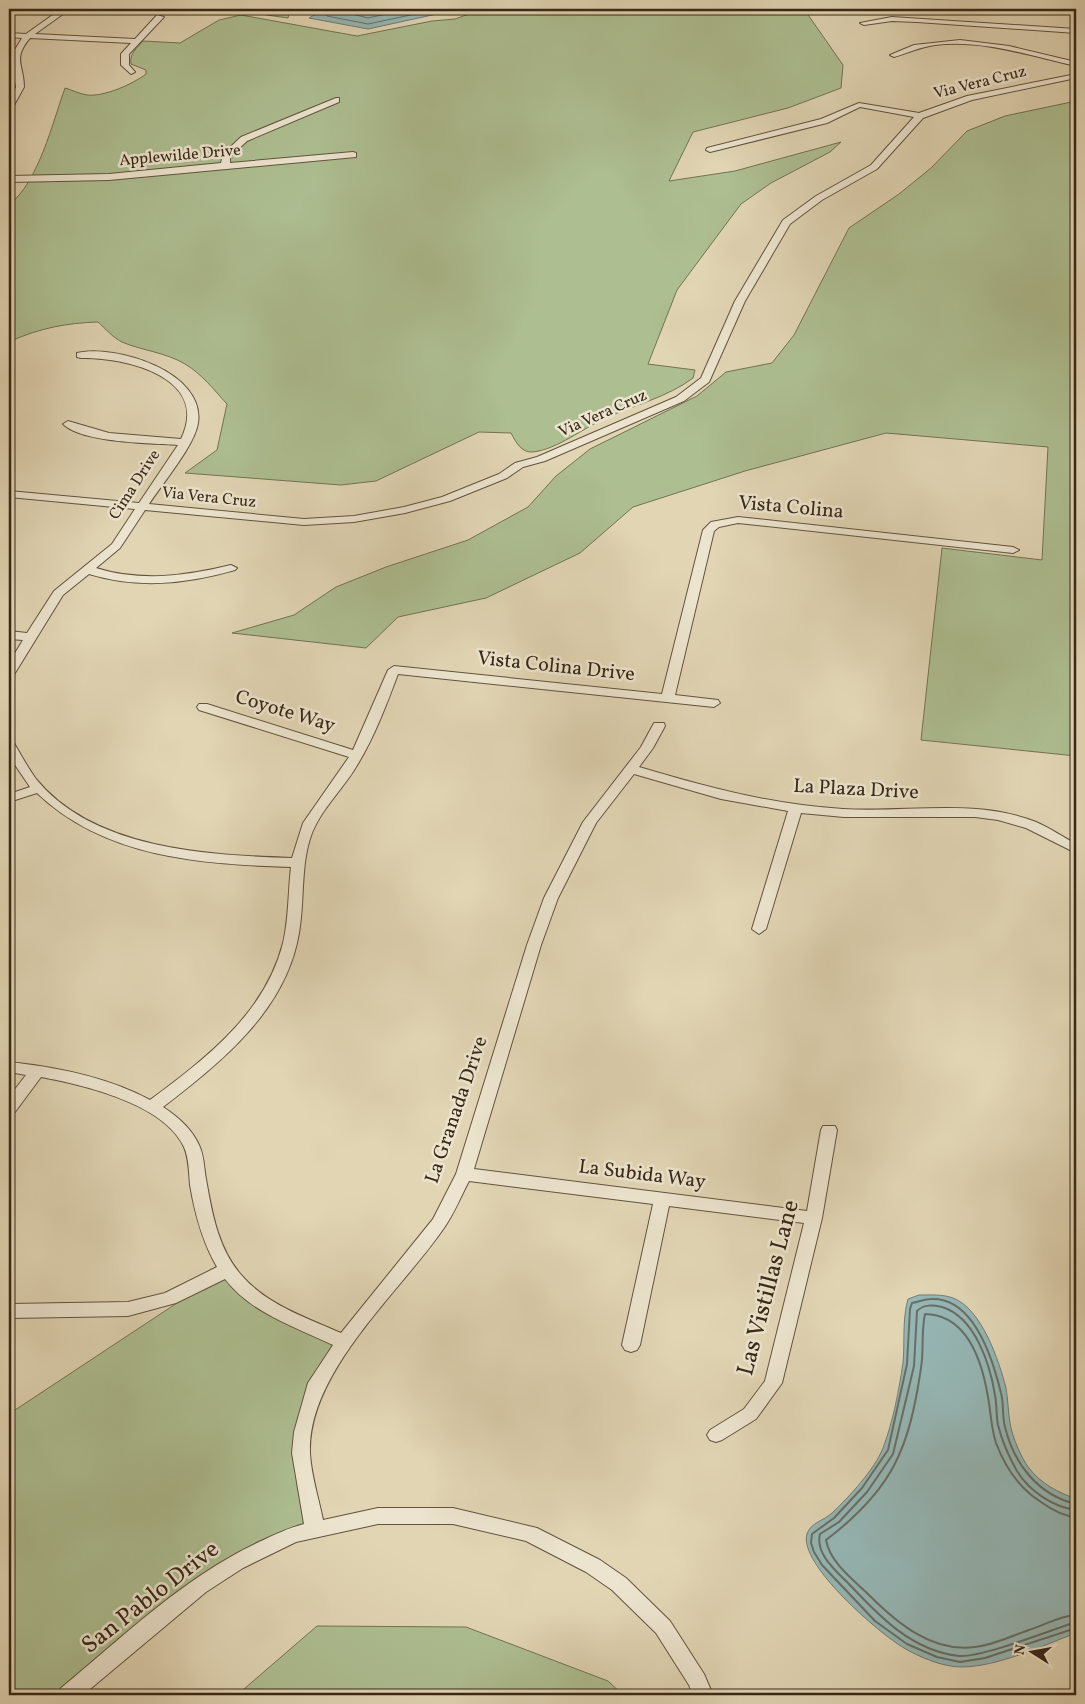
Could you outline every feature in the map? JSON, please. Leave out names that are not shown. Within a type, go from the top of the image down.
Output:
[{"type":"street","points":[[9,107],[19,92],[21,81],[15,60],[16,52],[40,25],[66,9]]},
{"type":"street","points":[[131,72],[125,65],[125,54],[160,17]]},
{"type":"street","points":[[864,23],[892,19],[1076,31]]},
{"type":"street","points":[[9,35],[137,41]]},
{"type":"street","points":[[894,55],[910,46],[926,44],[988,45],[1015,48],[1076,64]]},
{"type":"street","name":"Via Vera Cruz","points":[[9,494],[304,522],[354,519],[405,510],[446,499],[503,476],[519,465],[541,459],[680,398],[705,380],[740,301],[786,222],[819,198],[874,167],[920,116],[970,98],[1076,76]]},
{"type":"street","points":[[225,166],[226,156],[244,139],[336,100]]},
{"type":"street","points":[[710,150],[816,124],[859,105],[868,105],[920,116]]},
{"type":"street","name":"Applewilde Drive","points":[[9,179],[109,177],[353,155]]},
{"type":"street","name":"Cima Drive","points":[[9,673],[58,593],[116,546],[185,442],[193,417],[190,401],[173,380],[155,368],[113,355],[81,355]]},
{"type":"street","points":[[68,424],[76,428],[101,434],[185,442]]},
{"type":"street","name":"Vista Colina","points":[[668,697],[709,530],[715,524],[738,520],[1013,550]]},
{"type":"street","points":[[86,569],[133,580],[170,580],[193,578],[231,568]]},
{"type":"street","points":[[9,635],[30,637]]},
{"type":"street","name":"Vista Colina Drive","points":[[356,755],[394,670],[714,703]]},
{"type":"street","name":"Coyote Way","points":[[202,707],[356,755]]},
{"type":"street","name":"La Granada Drive","points":[[315,1530],[300,1453],[303,1432],[317,1383],[344,1342],[439,1223],[464,1174],[534,945],[551,898],[590,822],[648,748],[659,726]]},
{"type":"street","points":[[9,746],[19,767],[36,789],[71,817],[106,834],[151,849],[187,856],[299,864]]},
{"type":"street","points":[[152,1107],[215,1059],[249,1024],[270,993],[282,971],[291,942],[302,842],[313,817],[348,770],[356,755]]},
{"type":"street","name":"La Plaza Drive","points":[[631,769],[721,796],[796,808],[844,813],[975,813],[999,816],[1030,825],[1076,849]]},
{"type":"street","points":[[9,798],[36,789]]},
{"type":"street","points":[[760,929],[796,808]]},
{"type":"street","points":[[9,1067],[38,1070],[126,1094],[152,1107],[174,1123],[191,1146],[208,1235],[227,1270],[249,1293],[268,1306],[344,1342]]},
{"type":"street","points":[[9,1108],[38,1070]]},
{"type":"street","name":"Las Vistillas Lane","points":[[716,1435],[750,1414],[773,1383],[814,1218],[829,1130]]},
{"type":"street","name":"La Subida Way","points":[[464,1174],[814,1218]]},
{"type":"street","points":[[631,1345],[662,1199]]},
{"type":"street","points":[[9,1310],[128,1309],[170,1298],[227,1270]]},
{"type":"street","name":"San Pablo Drive","points":[[68,1695],[207,1581],[236,1562],[293,1534],[378,1516],[453,1516],[530,1534],[593,1566],[620,1584],[663,1628],[697,1680],[703,1695]]},
{"type":"green space","points":[[248,9],[290,9],[288,18],[246,12]]},
{"type":"green space","points":[[483,9],[804,9],[843,65],[841,88],[788,108],[693,132],[669,181],[735,171],[841,142],[830,152],[771,183],[741,204],[677,290],[648,364],[695,370],[693,378],[673,390],[597,422],[552,447],[529,452],[519,446],[511,433],[479,432],[376,481],[341,485],[185,473],[217,450],[227,404],[202,377],[185,364],[170,357],[122,342],[98,322],[64,325],[43,330],[11,341],[9,346],[9,205],[29,182],[43,151],[65,88],[87,95],[102,94],[118,89],[146,74],[146,70],[131,64],[132,54],[143,41],[180,43],[219,20],[241,15],[357,36],[432,21],[455,19]]},
{"type":"green space","points":[[973,9],[1076,9],[1076,14]]},
{"type":"green space","points":[[1076,101],[1076,756],[921,740],[942,548],[1042,560],[1048,447],[886,433],[745,471],[633,507],[580,553],[486,598],[398,617],[366,648],[232,633],[294,615],[336,587],[386,567],[468,540],[528,507],[556,476],[590,449],[697,396],[726,372],[772,363],[794,335],[849,228],[899,194],[931,168],[967,131],[1005,116]]},
{"type":"green space","points":[[227,1270],[239,1283],[344,1342],[305,1422],[316,1529],[206,1582],[70,1695],[9,1695],[9,1414]]},
{"type":"green space","points":[[317,1626],[466,1627],[608,1681],[623,1695],[237,1695]]},
{"type":"water","points":[[325,9],[448,9],[446,12],[368,29],[309,18]]},
{"type":"water","points":[[919,1295],[941,1295],[953,1298],[973,1313],[988,1337],[999,1364],[1006,1388],[1011,1428],[1023,1459],[1034,1474],[1044,1483],[1076,1499],[1076,1633],[1019,1655],[989,1664],[954,1667],[931,1661],[904,1648],[877,1629],[843,1597],[827,1580],[808,1547],[807,1534],[811,1527],[832,1513],[853,1491],[868,1474],[883,1448],[898,1395],[904,1355],[905,1315],[908,1299]]}]
